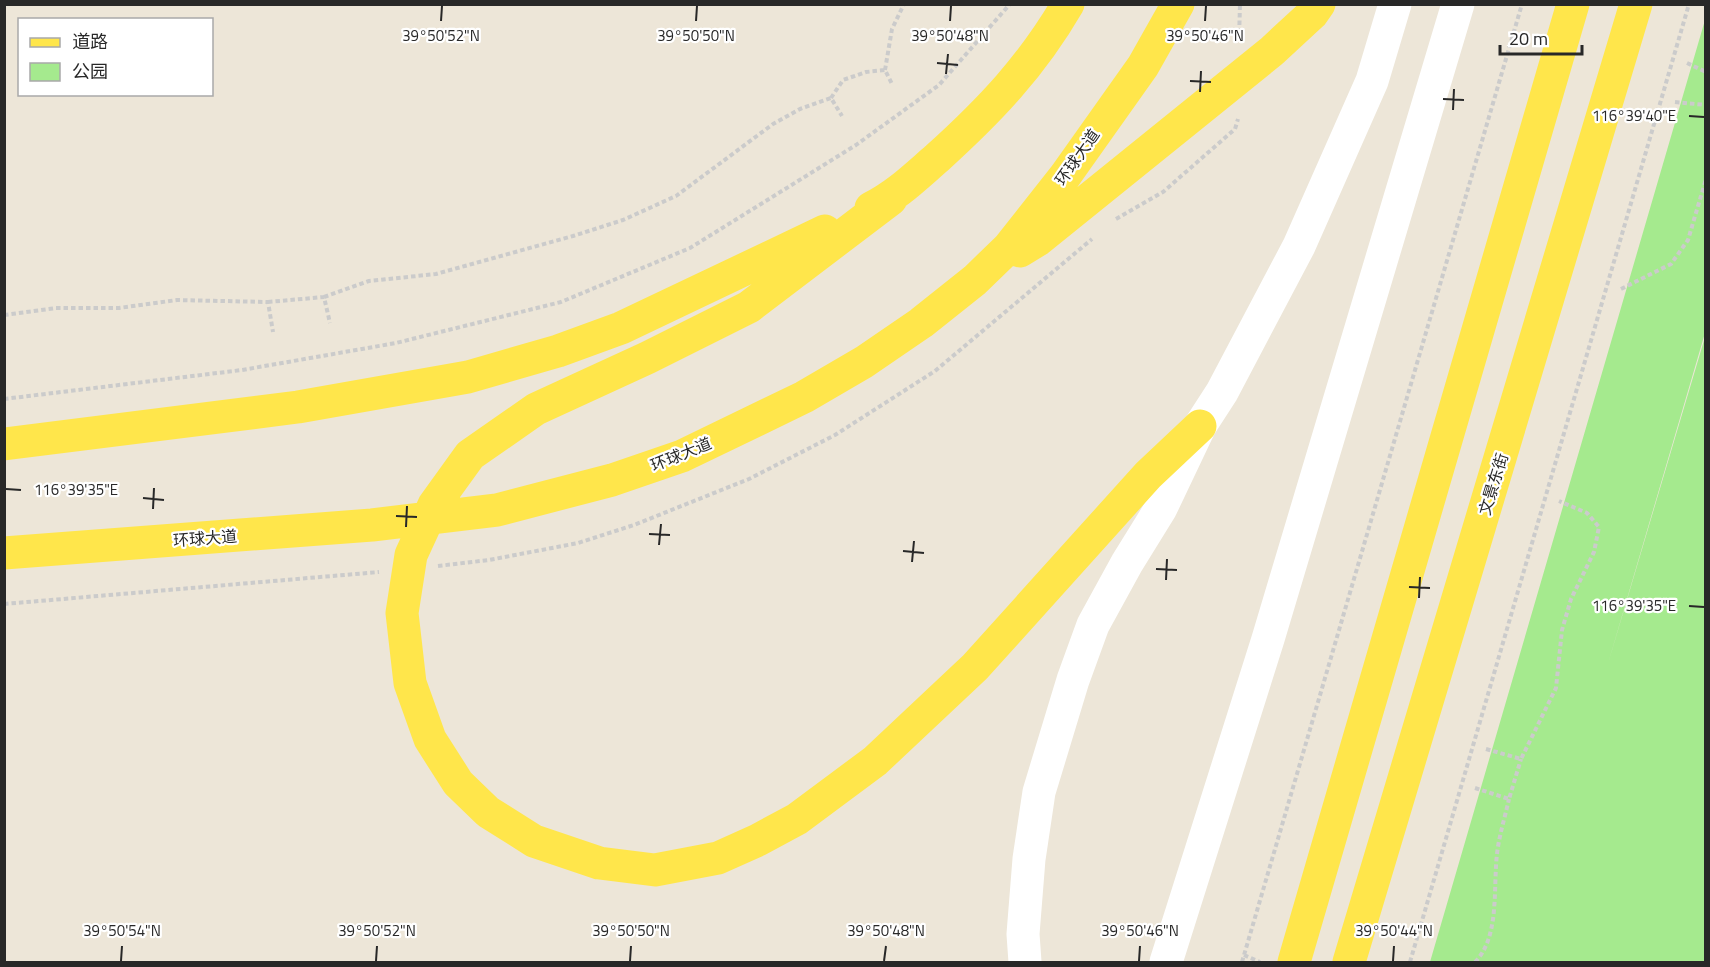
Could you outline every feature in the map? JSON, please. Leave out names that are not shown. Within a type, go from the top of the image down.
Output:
[{"type":"main road","points":[[1068,4],[1052,32],[1016,80],[976,122],[891,198],[749,307],[647,358],[536,409],[470,455],[434,506],[411,555],[402,613],[411,683],[430,739],[458,783],[488,812],[534,842],[598,863],[655,870],[718,858],[797,819],[875,761],[975,667],[1148,475],[1200,426]]},
{"type":"main road","name":"环球大道","points":[[4,553],[372,525],[497,510],[612,480],[682,456],[804,396],[883,349],[921,323],[975,280],[1009,247],[1065,176],[1143,66],[1178,4]]},
{"type":"main road","points":[[975,280],[1038,240],[1272,51],[1312,14],[1319,4]]},
{"type":"main road","points":[[1294,963],[1573,4]]},
{"type":"main road","name":"文景东街","points":[[1349,963],[1636,4]]},
{"type":"main road","points":[[4,444],[298,407],[468,376],[558,351],[621,328],[891,198]]},
{"type":"street","points":[[1025,963],[1023,934],[1029,859],[1040,792],[1073,680],[1093,625],[1126,563],[1161,508],[1200,426],[1237,364],[1299,246],[1372,81],[1395,4]]},
{"type":"street","points":[[1166,963],[1268,639],[1458,4]]},
{"type":"path","points":[[892,84],[885,70],[892,29],[904,4]]},
{"type":"path","points":[[4,399],[242,370],[384,345],[561,302],[690,248],[856,145],[939,85],[1010,4]]},
{"type":"path","points":[[1242,963],[1522,4]]},
{"type":"path","points":[[1410,963],[1689,4]]},
{"type":"path","points":[[1687,63],[1706,72]]},
{"type":"path","points":[[4,315],[56,308],[119,308],[177,300],[268,302],[324,297],[369,281],[436,274],[573,236],[623,220],[676,196],[773,124],[800,108],[831,98],[843,80],[866,72],[885,70]]},
{"type":"path","points":[[831,98],[842,116]]},
{"type":"path","points":[[1675,102],[1706,105]]},
{"type":"path","points":[[1621,289],[1671,264],[1688,240],[1706,179]]},
{"type":"path","points":[[324,297],[330,323]]},
{"type":"path","points":[[268,302],[273,332]]},
{"type":"path","points":[[1475,963],[1484,953],[1495,912],[1497,853],[1509,799],[1521,759],[1556,688],[1562,630],[1571,599],[1594,552],[1599,527],[1587,513],[1559,501]]},
{"type":"path","points":[[4,604],[242,585]]},
{"type":"path","points":[[1486,748],[1521,759]]},
{"type":"path","points":[[1475,788],[1509,799]]},
{"type":"path","points":[[1244,955],[1260,963]]},
{"type":"green space","points":[[1705,20],[1705,333],[1607,667],[1705,337],[1705,962],[1430,962]]}]
